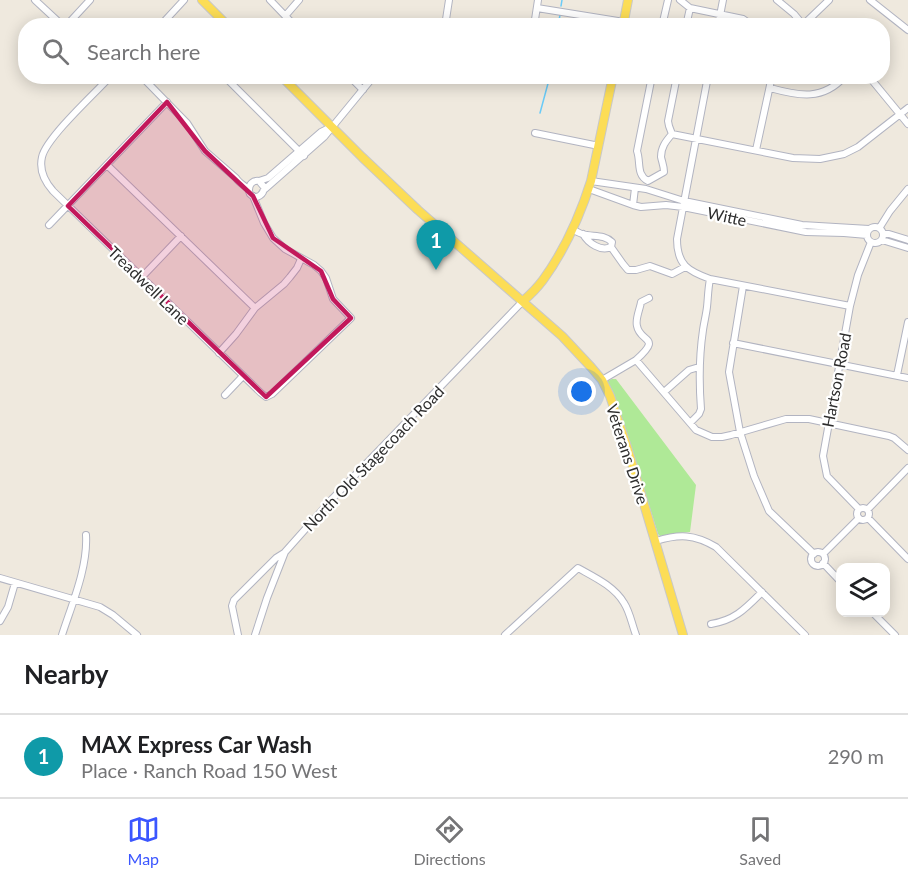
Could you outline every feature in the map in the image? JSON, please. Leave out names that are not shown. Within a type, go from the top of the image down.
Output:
[{"type":"main road","points":[[202,0],[220,18]]},
{"type":"main road","points":[[624,18],[628,0]]},
{"type":"main road","name":"Veterans Drive","points":[[288,84],[418,210],[562,336],[602,380],[610,396],[627,447],[683,635]]},
{"type":"main road","points":[[523,301],[542,281],[573,230],[590,185],[611,84]]},
{"type":"street","points":[[35,0],[55,18]]},
{"type":"street","points":[[72,18],[90,0]]},
{"type":"street","points":[[167,18],[184,0]]},
{"type":"street","points":[[270,0],[288,18]]},
{"type":"street","points":[[286,15],[299,0]]},
{"type":"street","points":[[446,18],[449,0]]},
{"type":"street","points":[[535,18],[538,0]]},
{"type":"street","points":[[665,18],[668,0]]},
{"type":"street","points":[[680,0],[690,8],[738,18]]},
{"type":"street","points":[[719,18],[723,0]]},
{"type":"street","points":[[777,0],[797,18]]},
{"type":"street","points":[[810,18],[829,0]]},
{"type":"street","points":[[870,0],[908,30]]},
{"type":"street","points":[[537,8],[591,18]]},
{"type":"street","points":[[688,18],[690,8]]},
{"type":"street","name":"Treadwell Lane","points":[[103,84],[52,139],[42,157],[46,183],[264,396],[269,396],[351,318],[333,298],[321,271],[301,259]]},
{"type":"street","points":[[149,84],[187,123],[206,151],[249,190],[273,238],[301,259],[284,284],[255,308],[219,353]]},
{"type":"street","points":[[232,84],[302,154]]},
{"type":"street","points":[[357,84],[363,90]]},
{"type":"street","points":[[253,196],[263,193],[321,132],[332,127],[368,84]]},
{"type":"street","points":[[648,181],[642,178],[637,151],[650,84]]},
{"type":"street","points":[[672,134],[668,121],[675,84]]},
{"type":"street","points":[[706,84],[677,239],[677,249],[685,267],[693,273],[710,279],[850,306]]},
{"type":"street","points":[[756,150],[771,84]]},
{"type":"street","points":[[770,88],[790,94],[811,95],[824,93],[838,84]]},
{"type":"street","points":[[874,84],[908,124]]},
{"type":"street","points":[[49,225],[167,102]]},
{"type":"street","points":[[672,134],[793,158],[820,159],[844,154],[858,147],[908,108]]},
{"type":"street","points":[[535,133],[599,146]]},
{"type":"street","points":[[646,189],[648,181],[664,172],[665,168],[661,158],[663,145],[672,134]]},
{"type":"street","points":[[249,190],[256,182],[268,178],[302,154]]},
{"type":"street","points":[[107,165],[255,308]]},
{"type":"street","points":[[236,178],[263,184],[261,214]]},
{"type":"street","name":"Witte","points":[[590,185],[641,207],[683,204]]},
{"type":"street","name":"Witte","points":[[590,185],[646,189],[683,204],[779,224],[868,232]]},
{"type":"street","points":[[633,205],[635,188]]},
{"type":"street","points":[[908,189],[890,211],[882,234],[878,242],[871,242],[868,232],[873,227],[882,234],[908,248]]},
{"type":"street","points":[[573,230],[609,239],[612,242],[611,248],[628,270],[650,266],[672,274],[685,267]]},
{"type":"street","points":[[583,234],[587,240],[602,249],[611,248]]},
{"type":"street","points":[[882,234],[908,240]]},
{"type":"street","points":[[141,278],[181,236]]},
{"type":"street","name":"Hartson Road","points":[[859,509],[827,476],[823,456],[850,306],[858,275],[871,242]]},
{"type":"street","points":[[690,423],[701,410],[699,367],[710,279]]},
{"type":"street","points":[[743,286],[729,372],[740,432],[754,476],[769,511],[814,554]]},
{"type":"street","points":[[602,380],[636,360],[646,351],[649,344],[648,339],[639,330],[636,322],[641,302],[649,298]]},
{"type":"street","name":"North Old Stagecoach Road","points":[[255,635],[285,552],[333,498],[523,301]]},
{"type":"street","points":[[897,375],[908,322]]},
{"type":"street","points":[[733,343],[908,378]]},
{"type":"street","points":[[636,360],[696,430],[712,437],[722,437],[786,419],[809,419],[889,436],[908,450]]},
{"type":"street","points":[[664,392],[689,369],[699,367]]},
{"type":"street","points":[[225,395],[243,376]]},
{"type":"street","points":[[859,518],[857,515],[859,509],[867,509],[908,468]]},
{"type":"street","points":[[867,509],[870,513],[868,518]]},
{"type":"street","points":[[859,518],[864,520],[868,518]]},
{"type":"street","points":[[823,554],[859,518]]},
{"type":"street","points":[[868,518],[908,559]]},
{"type":"street","points":[[62,635],[86,553],[86,535]]},
{"type":"street","points":[[656,542],[679,536],[707,541],[724,554],[804,634]]},
{"type":"street","points":[[238,635],[232,606],[234,600],[285,552]]},
{"type":"street","points":[[814,554],[817,552],[823,554]]},
{"type":"street","points":[[814,554],[812,558],[814,564],[823,563]]},
{"type":"street","points":[[823,554],[825,560],[823,563]]},
{"type":"street","points":[[823,563],[836,578]]},
{"type":"street","points":[[505,635],[578,568],[609,586],[618,594],[625,604],[636,635]]},
{"type":"street","points":[[0,578],[94,604],[106,609],[137,635]]},
{"type":"street","points":[[0,621],[8,607],[15,583]]},
{"type":"street","points":[[711,624],[734,617],[762,592]]},
{"type":"street","points":[[877,617],[895,635]]},
{"type":"highlighted area","points":[[167,102],[205,151],[253,196],[273,238],[321,271],[333,299],[351,318],[266,397],[68,206]]},
{"type":"green space","points":[[612,379],[616,379],[696,485],[690,532],[660,536],[658,534],[622,418],[607,384]]},
{"type":"waterway","points":[[561,6],[562,0]]},
{"type":"waterway","points":[[540,113],[548,84]]},
{"type":"place","name":"MAX Express Car Wash","points":[[436,270]]}]
